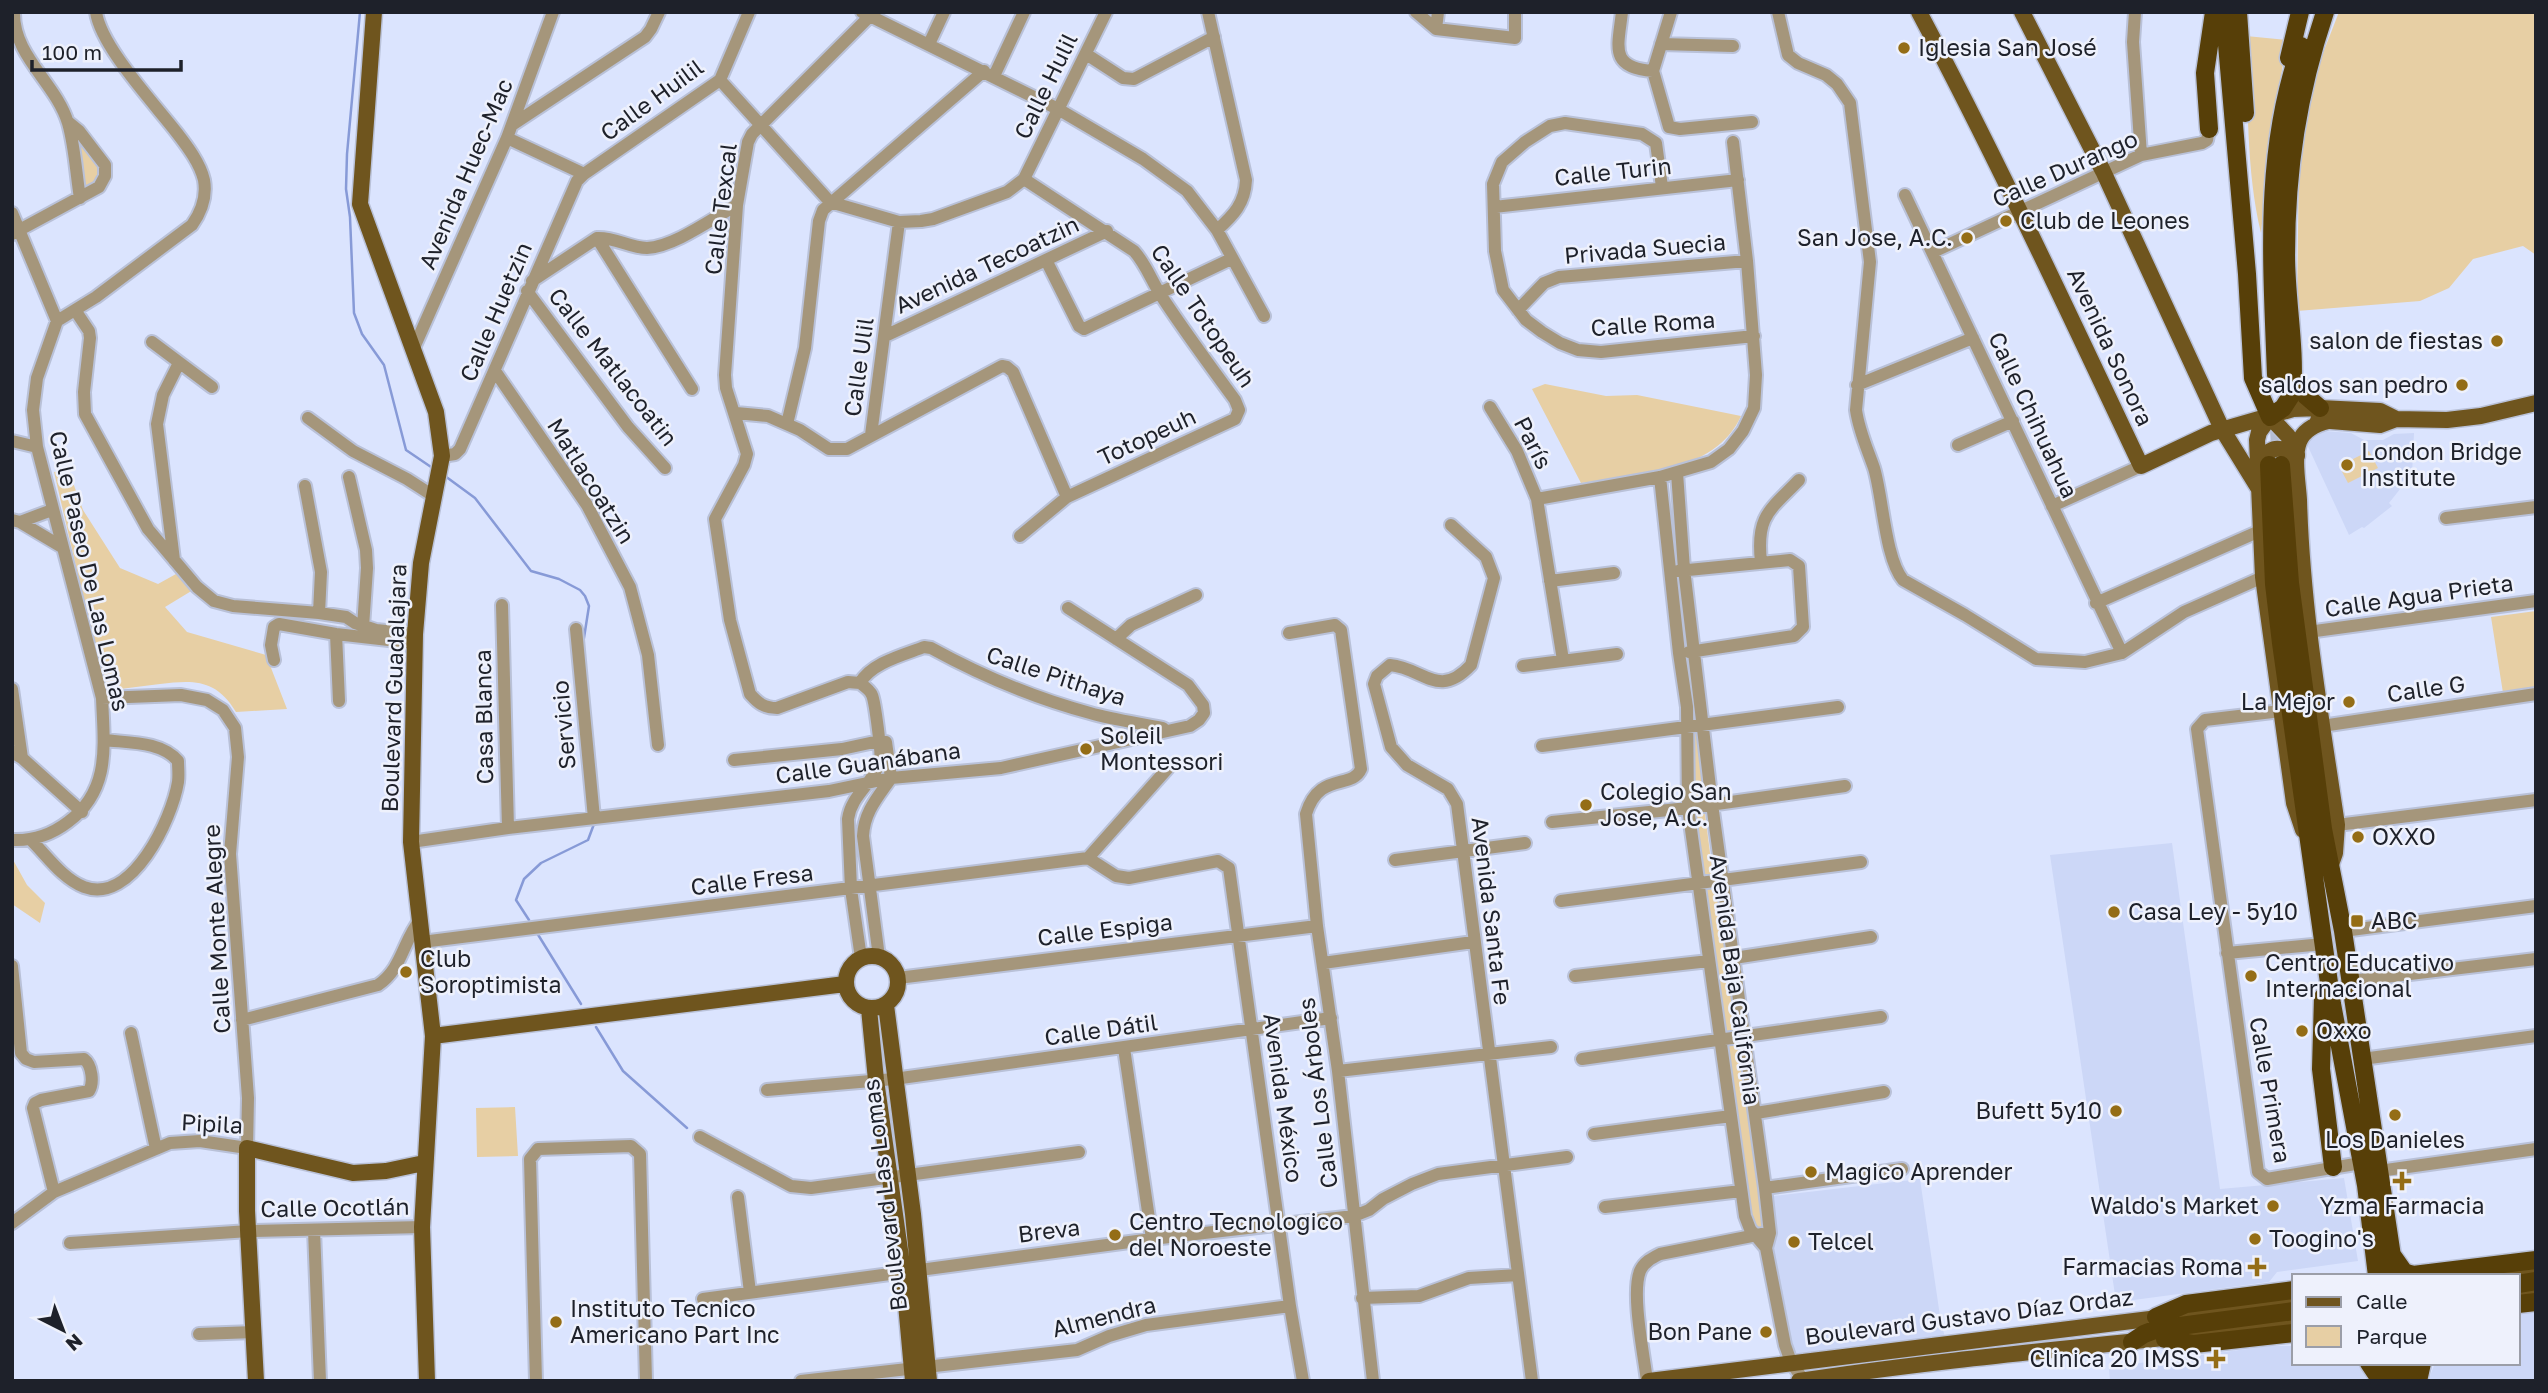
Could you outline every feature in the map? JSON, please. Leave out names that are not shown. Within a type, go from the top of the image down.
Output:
[{"type":"highway","points":[[2209,129],[2205,73],[2214,12]]},
{"type":"highway","points":[[2227,12],[2247,274],[2271,376],[2292,394],[2289,401],[2270,417]]},
{"type":"highway","points":[[2238,12],[2271,376]]},
{"type":"highway","points":[[2270,417],[2273,172],[2289,59],[2300,12]]},
{"type":"highway","points":[[2282,114],[2297,58],[2314,12]]},
{"type":"highway","points":[[2271,376],[2286,256],[2288,172],[2308,63],[2325,12]]},
{"type":"highway","points":[[2271,376],[2306,396],[2324,414]]},
{"type":"highway","points":[[2269,466],[2274,584],[2309,848],[2377,1274]]},
{"type":"highway","points":[[2269,466],[2290,583],[2330,868],[2351,981],[2395,1274]]},
{"type":"highway","points":[[2324,950],[2321,1069],[2333,1167]]},
{"type":"highway","points":[[2366,1274],[2374,1249]]},
{"type":"highway","points":[[2392,1255],[2404,1272],[2410,1274]]},
{"type":"highway","points":[[2156,1317],[2186,1304],[2292,1290]]},
{"type":"highway","points":[[2132,1342],[2157,1329],[2292,1311]]},
{"type":"highway","points":[[2165,1339],[2194,1344],[2292,1333]]},
{"type":"highway","points":[[2370,1365],[2381,1381]]},
{"type":"main road","name":"Boulevard Guadalajara","points":[[374,12],[360,204],[436,412],[441,461],[421,563],[415,639],[411,842],[433,1036],[422,1227],[427,1381]]},
{"type":"main road","points":[[1919,12],[1965,97],[2020,210]]},
{"type":"main road","points":[[2022,12],[2103,172],[2222,429],[2259,489],[2263,577],[2281,711],[2294,803],[2309,848]]},
{"type":"main road","name":"Avenida Sonora","points":[[2020,210],[2141,466]]},
{"type":"main road","points":[[2141,466],[2222,429],[2293,409],[2324,414],[2380,411],[2396,419],[2447,420],[2481,416],[2536,403]]},
{"type":"main road","points":[[2324,414],[2307,430],[2300,441],[2297,456],[2300,544],[2308,632],[2337,824],[2335,853],[2330,868]]},
{"type":"main road","points":[[2270,417],[2292,441],[2297,456]]},
{"type":"main road","points":[[2269,466],[2257,453],[2259,432],[2270,417]]},
{"type":"main road","points":[[2259,489],[2269,466],[2264,455],[2269,450],[2282,449],[2297,456]]},
{"type":"main road","points":[[879,957],[894,968],[898,978],[897,988],[886,1005],[869,1009],[853,1001],[845,984],[846,974],[852,964],[861,958],[879,957]]},
{"type":"main road","points":[[433,1036],[845,984]]},
{"type":"main road","name":"Boulevard Las Lomas","points":[[886,1005],[907,1175],[910,1270],[920,1374]]},
{"type":"main road","name":"Boulevard Las Lomas","points":[[869,1009],[890,1178],[910,1270]]},
{"type":"main road","points":[[247,1148],[256,1381]]},
{"type":"main road","name":"Pipila","points":[[247,1148],[353,1173],[386,1171],[424,1163]]},
{"type":"main road","name":"Boulevard Gustavo Díaz Ordaz","points":[[1648,1381],[2292,1301]]},
{"type":"main road","name":"Boulevard Gustavo Díaz Ordaz","points":[[1799,1381],[2025,1352],[2292,1323]]},
{"type":"street","points":[[15,12],[16,36],[68,122],[80,198]]},
{"type":"street","points":[[12,213],[17,232],[57,321],[96,297],[191,225],[200,214],[204,200],[204,178],[189,149],[110,46],[96,12]]},
{"type":"street","name":"Avenida Huec-Mac","points":[[413,350],[507,138],[553,12]]},
{"type":"street","points":[[512,125],[645,37],[659,12]]},
{"type":"street","name":"Calle Huilil","points":[[584,174],[720,80],[749,12]]},
{"type":"street","points":[[929,44],[944,12]]},
{"type":"street","points":[[787,424],[805,348],[818,221],[823,210],[989,74],[1024,12]]},
{"type":"street","name":"Calle Hulil","points":[[1024,179],[1106,12]]},
{"type":"street","points":[[1208,12],[1246,180],[1246,193],[1240,207],[1217,230]]},
{"type":"street","points":[[1416,12],[1436,29],[1515,38],[1515,12]]},
{"type":"street","points":[[1436,29],[1438,12]]},
{"type":"street","points":[[1622,12],[1619,57],[1624,64],[1637,70],[1653,71]]},
{"type":"street","points":[[1671,12],[1653,71],[1666,121],[1673,129],[1752,122]]},
{"type":"street","points":[[1778,12],[1788,55],[1798,63],[1826,75],[1837,84],[1850,103],[1870,262],[1856,410],[1858,427],[1874,469],[1898,574],[1903,580],[2036,659],[2085,662],[2122,653],[2184,612],[2263,577]]},
{"type":"street","points":[[2135,12],[2133,42],[2141,155]]},
{"type":"street","points":[[866,14],[1058,109],[1143,159],[1188,191],[1217,230],[1264,316]]},
{"type":"street","name":"Calle Texcal","points":[[860,683],[848,682],[777,708],[767,708],[750,694],[730,620],[715,519],[746,458],[736,413],[726,388],[725,375],[737,205],[748,142],[866,14]]},
{"type":"street","points":[[1086,54],[1123,78],[1134,79],[1214,37]]},
{"type":"street","points":[[1661,44],[1733,46]]},
{"type":"street","points":[[720,80],[830,202],[899,222],[933,219],[1007,192],[1024,179]]},
{"type":"street","points":[[17,232],[99,187],[105,176],[105,165],[84,137],[68,122]]},
{"type":"street","name":"Calle Roma","points":[[1662,187],[1656,143],[1642,134],[1565,123],[1550,126],[1525,142],[1502,162],[1493,184],[1495,251],[1503,290],[1518,310],[1542,332],[1578,350],[1601,352],[1754,337]]},
{"type":"street","name":"Calle Durango","points":[[1933,252],[2141,155],[2202,143],[2207,140],[2209,129]]},
{"type":"street","points":[[507,138],[584,174]]},
{"type":"street","points":[[1563,660],[1537,499],[1660,477],[1711,462],[1729,449],[1743,431],[1754,408],[1754,337],[1733,142]]},
{"type":"street","name":"Calle Huetzin","points":[[441,461],[460,449],[572,189],[584,174]]},
{"type":"street","name":"Calle Totopeuh","points":[[1024,179],[1107,231],[1141,258],[1160,293],[1235,400],[1239,410]]},
{"type":"street","name":"Calle Turin","points":[[1494,207],[1738,180]]},
{"type":"street","name":"Calle Chihuahua","points":[[1906,195],[2096,603],[2122,653]]},
{"type":"street","points":[[530,286],[597,238],[646,248],[665,245],[737,205]]},
{"type":"street","name":"Calle Ulil","points":[[871,435],[899,222]]},
{"type":"street","name":"Avenida Tecoatzin","points":[[885,336],[1107,231]]},
{"type":"street","points":[[597,238],[692,389]]},
{"type":"street","points":[[1046,260],[1081,329],[1231,259]]},
{"type":"street","name":"Privada Suecia","points":[[1518,310],[1544,283],[1559,277],[1747,261]]},
{"type":"street","name":"Calle Matlacoatin","points":[[530,286],[628,427],[665,468]]},
{"type":"street","points":[[75,310],[89,331],[90,338],[84,392],[85,414],[148,529],[197,587],[214,601],[233,606],[346,617],[363,626],[415,639]]},
{"type":"street","name":"Calle Paseo De Las Lomas","points":[[57,321],[37,378],[33,410],[37,446],[52,510],[102,698],[104,740],[101,778],[82,812]]},
{"type":"street","points":[[1857,385],[1973,338]]},
{"type":"street","points":[[152,342],[212,387]]},
{"type":"street","points":[[174,560],[157,424],[163,395],[179,363]]},
{"type":"street","points":[[736,413],[764,415],[787,424],[829,449],[847,449],[1002,366],[1007,367],[1013,372],[1068,497]]},
{"type":"street","name":"Matlacoatzin","points":[[495,371],[587,505],[630,587],[648,655],[658,744]]},
{"type":"street","name":"París","points":[[1490,407],[1517,451],[1537,499]]},
{"type":"street","name":"Totopeuh","points":[[1020,536],[1068,497],[1235,419],[1239,410]]},
{"type":"street","points":[[308,418],[353,451],[436,491]]},
{"type":"street","points":[[1958,445],[2013,421]]},
{"type":"street","points":[[12,441],[37,446]]},
{"type":"street","points":[[2052,506],[2141,466]]},
{"type":"street","name":"Avenida Baja California","points":[[1678,473],[1684,569],[1712,804],[1765,1188],[1770,1233],[1766,1248],[1781,1330],[1791,1362],[1804,1380]]},
{"type":"street","points":[[349,477],[366,550],[367,578],[363,626]]},
{"type":"street","name":"Avenida Baja California","points":[[1660,477],[1685,691],[1688,808],[1709,961],[1747,1223],[1766,1248]]},
{"type":"street","points":[[1761,562],[1758,538],[1762,524],[1769,512],[1800,480]]},
{"type":"street","points":[[305,486],[321,572],[320,613]]},
{"type":"street","points":[[2446,518],[2536,507]]},
{"type":"street","points":[[16,521],[52,510]]},
{"type":"street","points":[[16,521],[62,547]]},
{"type":"street","name":"Avenida Santa Fe","points":[[1451,525],[1486,557],[1494,578],[1471,665],[1461,676],[1433,682],[1399,666],[1390,665],[1377,676],[1374,684],[1391,747],[1407,765],[1448,789],[1457,804],[1532,1381]]},
{"type":"street","points":[[2096,603],[2262,530]]},
{"type":"street","points":[[1670,572],[1790,560],[1799,566],[1803,627],[1800,633],[1679,653]]},
{"type":"street","points":[[1550,581],[1614,573]]},
{"type":"street","points":[[1116,639],[1131,625],[1196,595]]},
{"type":"street","name":"Calle Agua Prieta","points":[[2308,632],[2536,601]]},
{"type":"street","name":"Casa Blanca","points":[[502,605],[508,828]]},
{"type":"street","name":"Calle Guanábana","points":[[411,842],[829,790],[891,778],[1001,768],[1190,726],[1199,720],[1204,713],[1203,705],[1188,685],[1068,608]]},
{"type":"street","points":[[274,660],[271,645],[274,627],[279,624],[336,634],[415,639]]},
{"type":"street","name":"Calle Los Árboles","points":[[1289,633],[1335,625],[1340,630],[1361,769],[1355,777],[1326,786],[1317,792],[1309,803],[1306,814],[1317,926],[1338,1071],[1373,1381]]},
{"type":"street","name":"Servicio","points":[[576,628],[594,818]]},
{"type":"street","points":[[336,634],[339,701]]},
{"type":"street","name":"Calle Pithaya","points":[[860,683],[869,672],[879,666],[924,647],[931,648],[977,674],[1007,686],[1090,713],[1171,730]]},
{"type":"street","points":[[1523,666],[1617,654]]},
{"type":"street","points":[[860,683],[872,695],[880,761],[849,809],[851,888],[861,958]]},
{"type":"street","points":[[12,689],[17,755],[82,812],[60,829],[32,841],[12,840]]},
{"type":"street","name":"Calle G","points":[[2322,726],[2536,694]]},
{"type":"street","name":"Calle Monte Alegre","points":[[102,698],[181,695],[207,700],[223,710],[235,728],[238,757],[230,853],[248,1098],[247,1148]]},
{"type":"street","points":[[1542,746],[1838,707]]},
{"type":"street","name":"Calle Primera","points":[[2281,711],[2205,720],[2197,729],[2258,1172],[2267,1179],[2361,1163]]},
{"type":"street","points":[[875,718],[885,735],[891,778],[868,811],[863,836],[879,957]]},
{"type":"street","points":[[32,841],[72,881],[87,888],[105,888],[123,881],[142,863],[162,829],[178,783],[178,761],[170,752],[159,747],[104,740]]},
{"type":"street","points":[[734,760],[842,749],[879,740]]},
{"type":"street","points":[[1088,858],[1168,768]]},
{"type":"street","points":[[1552,822],[1688,808],[1845,786]]},
{"type":"street","points":[[829,790],[849,809]]},
{"type":"street","points":[[2337,824],[2536,800]]},
{"type":"street","points":[[1395,860],[1525,843]]},
{"type":"street","name":"Avenida México","points":[[1088,858],[1116,876],[1129,878],[1218,861],[1229,869],[1290,1306],[1303,1381]]},
{"type":"street","name":"Calle Fresa","points":[[422,942],[1088,858]]},
{"type":"street","points":[[1561,901],[1861,862]]},
{"type":"street","points":[[2343,931],[2536,906]]},
{"type":"street","points":[[242,1020],[379,985],[396,970],[410,934],[420,920]]},
{"type":"street","name":"Calle Espiga","points":[[898,978],[1317,926]]},
{"type":"street","points":[[1734,958],[1871,937]]},
{"type":"street","points":[[1323,963],[1473,942]]},
{"type":"street","points":[[2227,953],[2324,950]]},
{"type":"street","points":[[2351,981],[2536,959]]},
{"type":"street","points":[[1575,976],[1709,961]]},
{"type":"street","points":[[12,965],[21,1053],[34,1062],[84,1059],[89,1063],[92,1085],[89,1091],[41,1100],[35,1103],[33,1108],[54,1192]]},
{"type":"street","points":[[1582,1059],[1881,1017]]},
{"type":"street","name":"Calle Dátil","points":[[767,1090],[894,1079],[1331,1018]]},
{"type":"street","points":[[131,1033],[156,1149]]},
{"type":"street","points":[[2362,1059],[2536,1036]]},
{"type":"street","points":[[1338,1071],[1551,1047]]},
{"type":"street","points":[[1124,1048],[1152,1239]]},
{"type":"street","points":[[1756,1112],[1884,1092]]},
{"type":"street","points":[[1594,1134],[1731,1116]]},
{"type":"street","points":[[700,1137],[791,1186],[811,1188],[1079,1152]]},
{"type":"street","name":"Pipila","points":[[12,1223],[54,1192],[170,1143],[200,1141],[247,1148]]},
{"type":"street","points":[[536,1381],[530,1158],[538,1149],[631,1146],[640,1154],[646,1381]]},
{"type":"street","points":[[2379,1171],[2536,1149]]},
{"type":"street","points":[[1354,1216],[1412,1184],[1438,1174],[1567,1157]]},
{"type":"street","points":[[1765,1188],[1902,1169]]},
{"type":"street","points":[[1605,1207],[1741,1191]]},
{"type":"street","points":[[738,1197],[750,1293]]},
{"type":"street","name":"Breva","points":[[703,1298],[1279,1223],[1354,1216]]},
{"type":"street","name":"Calle Ocotlán","points":[[71,1242],[249,1231],[422,1227]]},
{"type":"street","points":[[314,1230],[320,1381]]},
{"type":"street","points":[[1648,1381],[1637,1297],[1641,1270],[1648,1260],[1660,1254],[1770,1233]]},
{"type":"street","points":[[1362,1298],[1419,1296],[1469,1278],[1518,1275]]},
{"type":"street","name":"Almendra","points":[[801,1381],[920,1374],[1077,1350],[1109,1336],[1146,1325],[1290,1306]]},
{"type":"street","points":[[198,1334],[254,1332]]},
{"type":"shaded area","points":[[2324,431],[2351,433],[2364,440],[2383,440],[2394,434],[2414,433],[2412,474],[2389,503],[2392,506],[2364,528],[2349,535],[2305,440]]},
{"type":"shaded area","points":[[2172,843],[2220,1189],[2344,1178],[2358,1261],[2277,1272],[2269,1282],[2126,1301],[2115,1295],[2050,855]]},
{"type":"shaded area","points":[[1920,1179],[1941,1323],[1947,1344],[1787,1363],[1764,1197]]},
{"type":"shaded area","points":[[2536,1308],[2536,1381],[2428,1381],[2434,1365],[2520,1365],[2520,1310]]},
{"type":"shaded area","name":"Clinica 20 IMSS","points":[[2270,1346],[2292,1346],[2292,1365],[2362,1365],[2374,1381],[2110,1381],[2109,1367]]},
{"type":"green space","points":[[2339,12],[2536,12],[2536,255],[2523,246],[2473,259],[2449,288],[2420,301],[2297,311],[2299,157],[2316,71]]},
{"type":"green space","points":[[2246,36],[2287,40],[2271,136],[2261,233],[2250,160]]},
{"type":"green space","points":[[73,132],[100,165],[99,181],[82,192]]},
{"type":"green space","points":[[1545,384],[1606,396],[1637,395],[1741,416],[1729,435],[1712,450],[1693,460],[1648,473],[1581,483],[1532,389]]},
{"type":"green space","points":[[2369,451],[2378,468],[2348,483],[2339,466]]},
{"type":"green space","points":[[68,469],[83,510],[120,568],[158,584],[176,574],[193,590],[165,607],[187,632],[266,655],[287,709],[236,712],[220,693],[194,682],[105,691],[54,472]]},
{"type":"green space","points":[[2536,611],[2536,689],[2503,693],[2491,617]]},
{"type":"green space","points":[[1700,731],[1705,800],[1691,802],[1692,732]]},
{"type":"green space","points":[[1705,814],[1713,876],[1704,877],[1696,815]]},
{"type":"green space","points":[[12,858],[27,885],[45,903],[40,923],[12,904]]},
{"type":"green space","points":[[1718,888],[1736,1030],[1725,1032],[1707,889]]},
{"type":"green space","points":[[1739,1044],[1763,1217],[1763,1228],[1756,1229],[1749,1217],[1726,1046]]},
{"type":"green space","points":[[515,1107],[518,1156],[477,1157],[476,1108]]},
{"type":"waterway","points":[[360,12],[346,189],[350,217],[354,313],[362,334],[384,365],[406,450],[434,469]]},
{"type":"waterway","points":[[445,476],[475,498],[531,571],[559,579],[580,590],[585,596],[589,606],[583,644]]},
{"type":"waterway","points":[[529,920],[516,900],[524,879],[541,863],[588,840],[594,824]]},
{"type":"waterway","points":[[537,933],[581,1004]]},
{"type":"waterway","points":[[596,1027],[623,1071],[687,1128]]},
{"type":"tunnel","points":[[2276,375],[2281,465]]},
{"type":"place","name":"Iglesia San José","points":[[1904,48]]},
{"type":"place","name":"Club de Leones","points":[[2006,221]]},
{"type":"place","name":"San Jose, A.C.","points":[[1967,238]]},
{"type":"place","name":"salon de fiestas","points":[[2497,341]]},
{"type":"place","name":"saldos san pedro","points":[[2462,385]]},
{"type":"place","name":"London Bridge Institute","points":[[2347,465]]},
{"type":"place","name":"La Mejor","points":[[2349,702]]},
{"type":"place","name":"Soleil Montessori","points":[[1086,749]]},
{"type":"place","name":"Colegio San Jose, A.C.","points":[[1586,805]]},
{"type":"place","name":"OXXO","points":[[2358,837]]},
{"type":"place","name":"Casa Ley - 5y10","points":[[2114,912]]},
{"type":"place","name":"ABC","points":[[2357,921]]},
{"type":"place","name":"Club Soroptimista","points":[[406,972]]},
{"type":"place","name":"Centro Educativo Internacional","points":[[2251,976]]},
{"type":"place","name":"Oxxo","points":[[2302,1031]]},
{"type":"place","name":"Bufett 5y10","points":[[2116,1111]]},
{"type":"place","name":"Los Danieles","points":[[2395,1115]]},
{"type":"place","name":"Magico Aprender","points":[[1811,1172]]},
{"type":"place","name":"Yzma Farmacia","points":[[2402,1181]]},
{"type":"place","name":"Waldo's Market","points":[[2273,1206]]},
{"type":"place","name":"Centro Tecnologico del Noroeste","points":[[1115,1235]]},
{"type":"place","name":"Toogino's","points":[[2255,1239]]},
{"type":"place","name":"Telcel","points":[[1794,1242]]},
{"type":"place","name":"Farmacias Roma","points":[[2257,1267]]},
{"type":"place","name":"Instituto Tecnico Americano Part Inc","points":[[556,1322]]},
{"type":"place","name":"Bon Pane","points":[[1766,1332]]},
{"type":"place","name":"Clinica 20 IMSS","points":[[2216,1359]]}]
